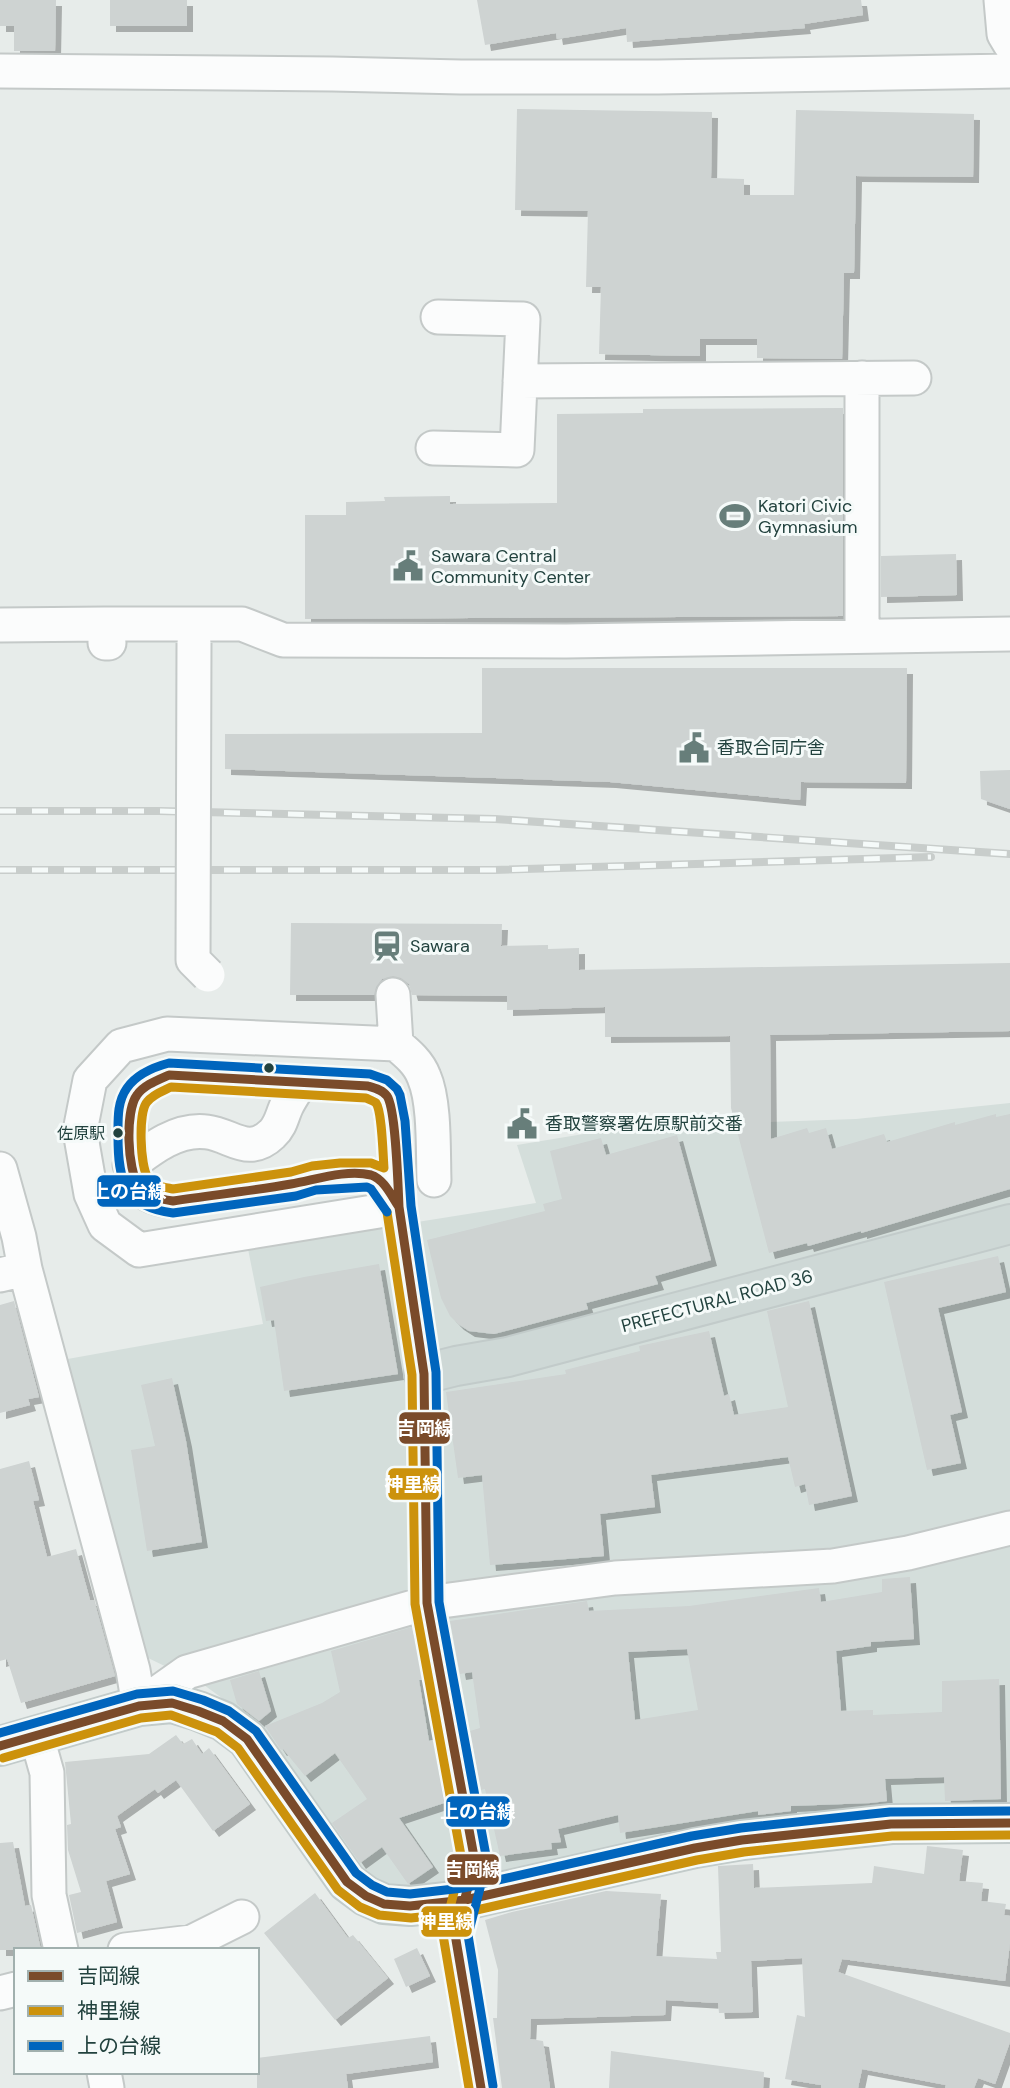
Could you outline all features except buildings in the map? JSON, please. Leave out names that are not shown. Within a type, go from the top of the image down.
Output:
[{"type":"main road","name":"PREFECTURAL ROAD 36","points":[[424,1374],[509,1357],[1010,1224]]},
{"type":"main road","points":[[0,1746],[139,1706],[172,1703],[223,1721],[247,1739],[347,1882],[366,1896],[384,1904],[410,1906],[465,1900],[695,1848],[742,1840],[891,1824],[1010,1823]]},
{"type":"street","points":[[1001,0],[1004,34],[1010,44]]},
{"type":"street","points":[[0,71],[658,77],[1010,71]]},
{"type":"street","points":[[433,448],[517,450],[523,318],[438,317]]},
{"type":"street","points":[[862,378],[862,636]]},
{"type":"street","points":[[520,381],[914,378]]},
{"type":"street","points":[[0,625],[110,633],[242,624],[283,640],[566,641],[1010,634]]},
{"type":"street","points":[[194,643],[193,960],[208,975]]},
{"type":"street","points":[[393,995],[396,1044]]},
{"type":"street","points":[[389,1209],[139,1250],[106,1225],[91,1194],[80,1131],[90,1080],[121,1046],[167,1034],[260,1032],[396,1044],[411,1056],[424,1076],[429,1097],[434,1180]]},
{"type":"street","points":[[389,1209],[393,1132],[388,1097],[380,1090],[368,1086],[169,1075],[150,1083],[136,1096],[130,1115],[130,1165],[134,1179],[147,1194],[157,1199],[173,1201],[341,1175],[370,1175],[379,1179],[389,1209],[424,1374],[427,1603],[475,1862],[455,1934],[481,2088]]},
{"type":"street","points":[[130,1165],[159,1143],[183,1134],[207,1132],[245,1145],[261,1142],[281,1122],[300,1082]]},
{"type":"street","points":[[341,1175],[375,1161],[393,1132]]},
{"type":"street","points":[[0,1169],[19,1237],[12,1272],[130,1658],[139,1706],[187,1672],[427,1603],[615,1578],[833,1566],[908,1553],[1010,1528]]},
{"type":"street","points":[[36,1734],[47,1773],[49,1895],[61,1948]]},
{"type":"street","points":[[142,1948],[192,1942],[243,1917]]},
{"type":"shaded area","points":[[1010,1103],[1010,1808],[740,1824],[401,1890],[367,1879],[252,1720],[204,1685],[146,1657],[62,1360],[263,1324],[248,1249],[536,1203],[517,1145],[626,1127],[856,1119]]},
{"type":"railway","points":[[0,811],[159,811],[495,819],[1010,854]]},
{"type":"railway","points":[[0,870],[494,870],[931,857]]},
{"type":"transit line","name":"上の台線","points":[[387,1212],[367,1187],[316,1190],[296,1196],[173,1213],[144,1205],[134,1198],[122,1178],[118,1152],[118,1117],[124,1093],[140,1075],[169,1063],[370,1074],[387,1080],[400,1095],[405,1121],[411,1206],[436,1372],[439,1602],[487,1861],[468,1935],[493,2086]]},
{"type":"transit line","name":"吉岡線","points":[[169,1075],[368,1086],[381,1091],[387,1096],[393,1116],[399,1207],[380,1180],[361,1174],[341,1174],[173,1201],[150,1195],[139,1186],[132,1167],[129,1140],[131,1114],[133,1103],[140,1091],[169,1075]]},
{"type":"transit line","name":"神里線","points":[[171,1087],[366,1098],[375,1102],[378,1108],[384,1168],[371,1163],[340,1163],[173,1189],[159,1186],[150,1181],[145,1172],[141,1139],[142,1116],[149,1099],[171,1087]]},
{"type":"transit line","name":"吉岡線","points":[[399,1207],[424,1374],[427,1603],[475,1862],[455,1934],[481,2088]]},
{"type":"transit line","name":"神里線","points":[[387,1212],[412,1375],[415,1604],[462,1861],[443,1935],[469,2088]]},
{"type":"transit line","name":"上の台線","points":[[0,1733],[137,1694],[173,1691],[203,1700],[229,1711],[256,1731],[356,1873],[387,1892],[410,1894],[463,1888],[692,1836],[741,1828],[890,1812],[1010,1811]]},
{"type":"transit line","name":"吉岡線","points":[[0,1746],[139,1706],[172,1703],[198,1711],[223,1721],[247,1739],[347,1882],[366,1896],[384,1904],[410,1906],[465,1900],[695,1848],[742,1840],[891,1824],[1010,1823]]},
{"type":"transit line","name":"神里線","points":[[3,1758],[141,1718],[171,1715],[217,1732],[238,1748],[338,1890],[360,1907],[379,1915],[411,1918],[468,1912],[697,1860],[744,1852],[892,1836],[1010,1835]]},
{"type":"place","name":"Katori Civic Gymnasium","points":[[735,516]]},
{"type":"place","name":"Sawara Central Community Center","points":[[408,566]]},
{"type":"place","name":"香取合同庁舎","points":[[694,748]]},
{"type":"place","name":"Sawara","points":[[387,946]]},
{"type":"place","name":"香取警察署佐原駅前交番","points":[[522,1124]]},
{"type":"place","name":"佐原駅","points":[[118,1133]]}]
